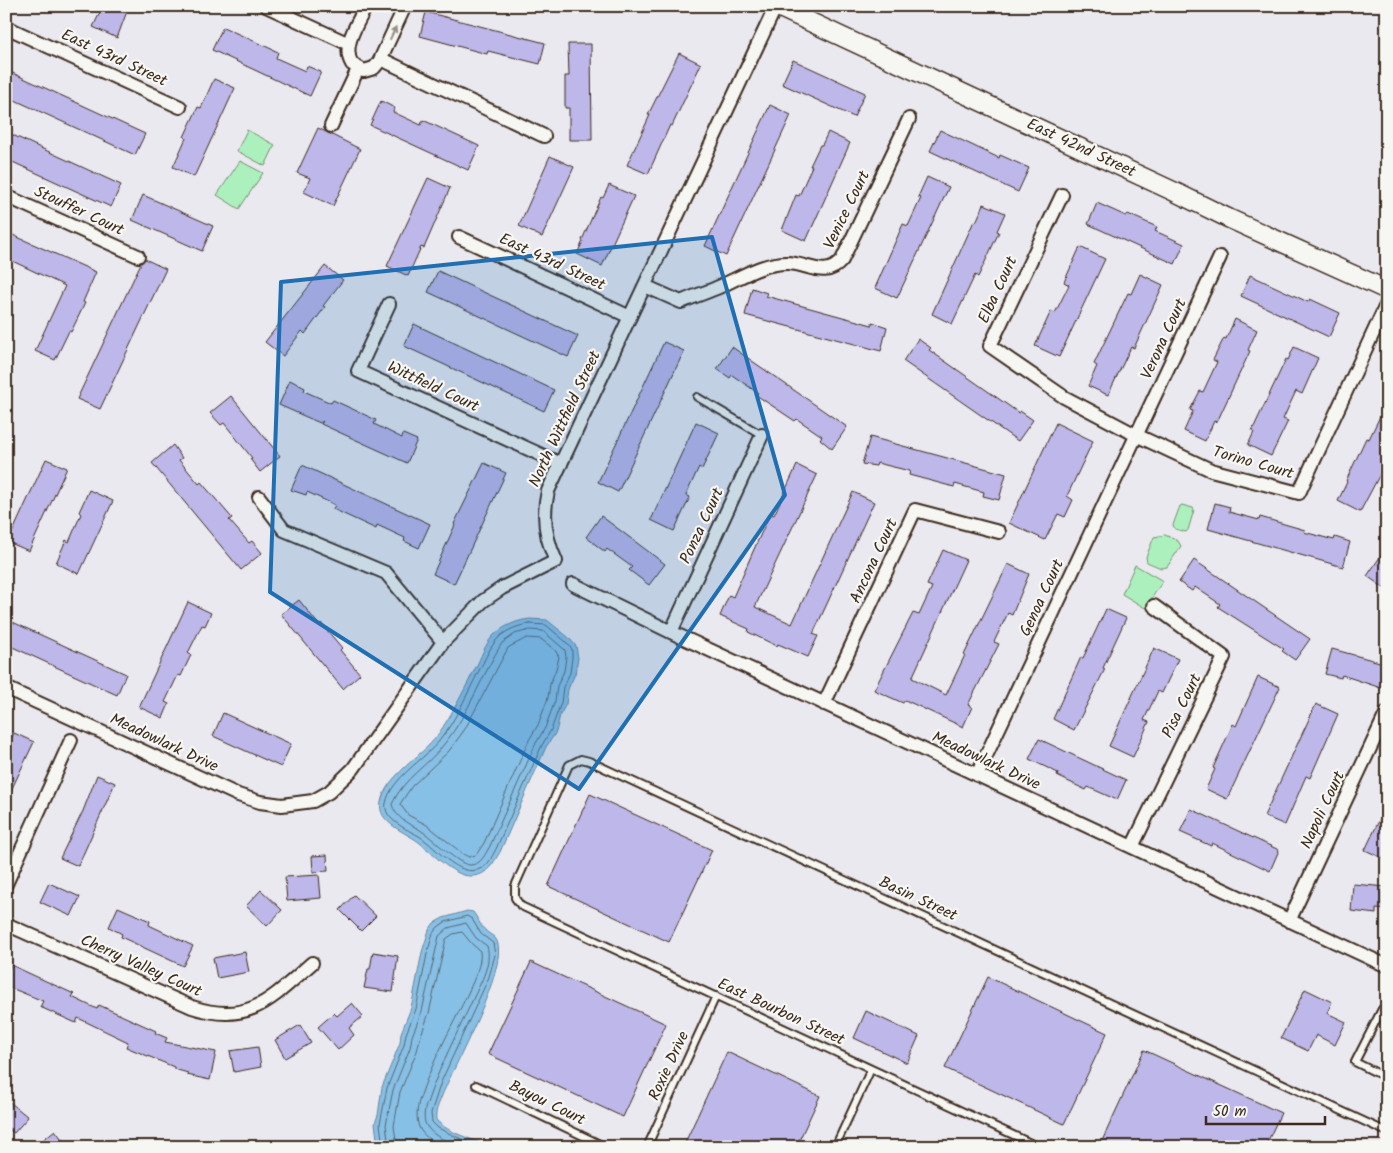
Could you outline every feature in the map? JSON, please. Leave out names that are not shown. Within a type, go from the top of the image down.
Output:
[{"type":"street","points":[[266,6],[348,44]]},
{"type":"street","points":[[366,6],[348,44],[348,58],[358,69],[364,70],[374,68],[381,59],[406,6]]},
{"type":"street","name":"North Wittfield Street","points":[[313,801],[329,792],[353,768],[443,642],[483,601],[502,588],[556,561],[547,538],[544,512],[548,491],[776,6]]},
{"type":"street","name":"East 42nd Street","points":[[776,6],[1230,219],[1387,290]]},
{"type":"street","name":"East 43rd Street","points":[[6,27],[180,107]]},
{"type":"street","points":[[381,59],[544,136]]},
{"type":"street","points":[[331,126],[358,69]]},
{"type":"street","name":"Venice Court","points":[[645,286],[681,302],[754,270],[770,265],[789,263],[826,270],[836,267],[842,260],[909,119]]},
{"type":"street","name":"Elba Court","points":[[1062,195],[990,346],[1064,397]]},
{"type":"street","name":"Stouffer Court","points":[[6,196],[138,256]]},
{"type":"street","name":"East 43rd Street","points":[[459,237],[630,317]]},
{"type":"street","name":"Verona Court","points":[[1136,436],[1220,257]]},
{"type":"street","name":"Torino Court","points":[[1064,397],[1136,436],[1211,470],[1299,494],[1387,303]]},
{"type":"street","name":"Wittfield Court","points":[[389,304],[358,371],[561,464]]},
{"type":"street","name":"Ponza Court","points":[[671,632],[762,435]]},
{"type":"street","name":"Genoa Court","points":[[977,775],[1136,436]]},
{"type":"street","points":[[259,497],[284,530],[386,573],[443,642]]},
{"type":"street","name":"Ancona Court","points":[[824,704],[915,510],[999,532]]},
{"type":"street","name":"Meadowlark Drive","points":[[573,584],[824,704],[1387,966]]},
{"type":"street","name":"Pisa Court","points":[[1132,847],[1224,657],[1154,606]]},
{"type":"street","name":"Meadowlark Drive","points":[[6,688],[238,795],[260,802],[282,805],[313,801]]},
{"type":"street","name":"Napoli Court","points":[[1289,921],[1386,712]]},
{"type":"street","points":[[6,884],[71,740]]},
{"type":"street","name":"Cherry Valley Court","points":[[6,924],[206,1012],[235,1013],[250,1010],[281,991],[312,963]]},
{"type":"lane","points":[[697,397],[762,435]]},
{"type":"lane","name":"Basin Street","points":[[515,898],[515,886],[567,768],[573,762],[581,759],[589,761],[1387,1132]]},
{"type":"lane","name":"East Bourbon Street","points":[[515,898],[521,906],[1039,1147]]},
{"type":"lane","name":"Roxie Drive","points":[[647,1147],[716,996]]},
{"type":"lane","points":[[1387,1012],[1382,1009],[1355,1062],[1387,1078]]},
{"type":"lane","points":[[836,1147],[872,1069]]},
{"type":"lane","name":"Bayou Court","points":[[476,1085],[606,1147]]},
{"type":"highlighted area","points":[[712,237],[785,495],[579,789],[270,592],[281,282]]},
{"type":"green space","points":[[247,130],[275,145],[265,166],[237,151]]},
{"type":"green space","points":[[240,161],[263,173],[239,209],[217,195]]},
{"type":"green space","points":[[1182,505],[1194,510],[1186,532],[1175,529],[1173,525]]},
{"type":"green space","points":[[1165,535],[1178,541],[1181,546],[1167,567],[1161,568],[1147,562],[1146,557],[1154,537]]},
{"type":"green space","points":[[1135,565],[1163,581],[1145,608],[1122,594]]},
{"type":"water","points":[[530,619],[547,620],[576,646],[578,658],[575,674],[568,689],[566,704],[560,715],[556,732],[546,747],[500,852],[486,871],[478,875],[466,876],[452,869],[420,843],[388,822],[383,816],[381,802],[384,793],[397,775],[437,736],[454,709],[492,637],[507,626]]},
{"type":"water","points":[[467,911],[473,912],[484,929],[496,939],[499,954],[488,994],[441,1098],[436,1111],[436,1120],[447,1129],[489,1147],[378,1147],[375,1123],[382,1087],[400,1043],[401,1033],[411,1008],[422,952],[429,930],[434,923],[443,918]]},
{"type":"building","points":[[103,6],[129,6],[117,38],[93,27]]},
{"type":"building","points":[[426,12],[545,43],[540,64],[488,51],[487,54],[420,36]]},
{"type":"building","points":[[223,27],[278,52],[276,58],[305,71],[307,66],[321,72],[310,96],[212,50]]},
{"type":"building","points":[[568,44],[591,44],[592,140],[569,140],[569,108],[565,108],[565,76],[569,76]]},
{"type":"building","points":[[679,53],[701,64],[648,174],[627,165],[650,115],[648,115]]},
{"type":"building","points":[[793,60],[865,93],[854,117],[782,84]]},
{"type":"building","points":[[6,70],[145,134],[135,155],[6,96]]},
{"type":"building","points":[[214,79],[235,88],[194,177],[173,167],[186,138],[184,137],[198,107],[201,108]]},
{"type":"building","points":[[381,101],[395,108],[393,112],[421,125],[423,120],[479,146],[468,170],[370,125]]},
{"type":"building","points":[[770,105],[791,115],[726,256],[705,246]]},
{"type":"building","points":[[318,128],[360,149],[333,206],[304,192],[310,178],[297,173]]},
{"type":"building","points":[[940,130],[999,158],[1000,155],[1029,168],[1018,192],[930,151]]},
{"type":"building","points":[[6,132],[121,185],[111,207],[6,159]]},
{"type":"building","points":[[828,132],[850,143],[806,241],[782,230],[796,195],[799,196],[812,166],[810,166]]},
{"type":"building","points":[[550,156],[574,167],[542,237],[519,226]]},
{"type":"building","points":[[927,177],[949,187],[897,298],[875,288],[903,224],[908,226],[921,198],[918,197]]},
{"type":"building","points":[[428,178],[450,188],[424,248],[421,247],[408,276],[387,266]]},
{"type":"building","points":[[609,185],[634,196],[602,266],[577,254],[601,197],[603,198]]},
{"type":"building","points":[[143,195],[213,226],[202,251],[132,220]]},
{"type":"building","points":[[1097,203],[1157,227],[1155,231],[1184,244],[1175,264],[1088,224]]},
{"type":"building","points":[[984,204],[1005,213],[997,231],[999,232],[978,277],[975,275],[952,324],[932,314],[974,221],[976,222]]},
{"type":"building","points":[[6,232],[96,272],[83,302],[85,303],[55,360],[35,351],[65,286],[6,258]]},
{"type":"building","points":[[1080,247],[1105,259],[1059,357],[1035,346],[1051,311],[1055,313],[1069,285],[1064,282]]},
{"type":"building","points":[[145,259],[166,269],[100,409],[77,399],[141,263]]},
{"type":"building","points":[[325,266],[343,280],[305,334],[302,331],[283,356],[265,342]]},
{"type":"building","points":[[438,271],[578,336],[568,357],[428,292]]},
{"type":"building","points":[[1140,274],[1163,285],[1134,348],[1131,347],[1108,395],[1088,386],[1097,366],[1094,364],[1128,293],[1131,294]]},
{"type":"building","points":[[1250,275],[1308,302],[1310,299],[1340,313],[1329,337],[1241,296]]},
{"type":"building","points":[[752,288],[767,293],[766,296],[872,325],[872,322],[887,327],[881,351],[745,315]]},
{"type":"building","points":[[1235,319],[1257,330],[1248,350],[1250,351],[1217,422],[1214,421],[1205,441],[1184,431],[1193,411],[1190,410],[1200,391],[1203,392],[1217,362],[1213,360],[1224,338],[1226,339]]},
{"type":"building","points":[[414,324],[554,390],[544,411],[404,346]]},
{"type":"building","points":[[918,339],[931,348],[929,350],[1019,413],[1020,411],[1033,420],[1018,441],[903,361]]},
{"type":"building","points":[[664,342],[684,351],[618,492],[598,482]]},
{"type":"building","points":[[732,347],[847,427],[832,449],[820,439],[822,436],[797,419],[795,421],[756,395],[758,393],[732,375],[730,378],[717,369]]},
{"type":"building","points":[[1294,347],[1318,358],[1302,394],[1296,391],[1283,419],[1288,421],[1271,456],[1248,445],[1254,432],[1252,431],[1286,359],[1288,360]]},
{"type":"building","points":[[290,380],[305,388],[304,391],[331,403],[333,400],[376,420],[374,424],[402,438],[403,434],[417,440],[407,463],[321,424],[323,421],[320,423],[279,405]]},
{"type":"building","points":[[231,396],[280,456],[260,472],[250,459],[252,458],[224,423],[221,425],[210,413]]},
{"type":"building","points":[[1387,402],[1387,461],[1360,512],[1338,501],[1366,438],[1369,439]]},
{"type":"building","points":[[696,422],[719,433],[702,469],[699,467],[686,495],[690,497],[674,531],[651,520]]},
{"type":"building","points":[[1056,423],[1093,441],[1067,496],[1073,500],[1065,517],[1058,514],[1045,540],[1009,523]]},
{"type":"building","points":[[870,437],[1006,474],[999,500],[983,496],[984,492],[955,484],[954,487],[909,475],[910,471],[877,463],[876,466],[862,464]]},
{"type":"building","points":[[173,445],[182,458],[179,460],[232,518],[229,520],[249,543],[252,541],[262,553],[241,570],[152,463]]},
{"type":"building","points":[[46,459],[67,468],[29,551],[8,542]]},
{"type":"building","points":[[484,463],[506,473],[454,584],[433,574],[454,524]]},
{"type":"building","points":[[302,465],[430,524],[419,548],[404,541],[405,538],[377,525],[376,529],[333,509],[335,505],[307,492],[306,495],[291,490]]},
{"type":"building","points":[[797,465],[817,475],[755,607],[792,624],[853,492],[874,502],[813,634],[818,636],[808,657],[778,644],[777,646],[748,632],[749,629],[720,616],[729,595],[733,597],[770,513],[774,515]]},
{"type":"building","points":[[89,490],[113,501],[79,574],[56,563],[66,540],[69,542]]},
{"type":"building","points":[[1215,503],[1230,507],[1229,512],[1259,520],[1260,517],[1305,530],[1304,532],[1334,540],[1335,537],[1350,542],[1343,567],[1208,529]]},
{"type":"building","points":[[601,516],[665,564],[649,585],[629,570],[632,567],[607,549],[605,552],[586,537]]},
{"type":"building","points":[[1387,547],[1387,590],[1367,576]]},
{"type":"building","points":[[943,550],[966,560],[912,678],[946,695],[1008,564],[1029,574],[1012,615],[1008,613],[994,642],[999,644],[968,705],[972,707],[963,727],[905,700],[903,703],[874,690],[913,613],[919,615],[932,587],[927,585]]},
{"type":"building","points":[[1194,560],[1310,639],[1295,660],[1282,651],[1284,649],[1218,607],[1220,604],[1195,587],[1192,591],[1179,582]]},
{"type":"building","points":[[299,600],[319,625],[321,623],[342,648],[340,650],[360,674],[343,689],[281,614]]},
{"type":"building","points":[[188,602],[211,613],[205,626],[202,625],[188,653],[191,655],[181,676],[178,675],[165,702],[169,704],[163,718],[139,707]]},
{"type":"building","points":[[1106,609],[1126,618],[1103,668],[1105,669],[1074,730],[1053,719],[1081,657],[1083,658]]},
{"type":"building","points":[[6,619],[126,674],[117,695],[6,644]]},
{"type":"building","points":[[1154,648],[1178,659],[1162,693],[1158,691],[1144,720],[1149,722],[1133,757],[1109,746]]},
{"type":"building","points":[[1332,649],[1387,664],[1387,690],[1342,675],[1341,678],[1325,674]]},
{"type":"building","points":[[1258,677],[1280,687],[1227,799],[1206,789],[1215,769],[1213,768],[1233,724],[1236,726]]},
{"type":"building","points":[[1316,704],[1338,714],[1310,778],[1306,776],[1285,825],[1264,816]]},
{"type":"building","points":[[223,713],[291,744],[281,767],[213,736]]},
{"type":"building","points":[[14,733],[34,742],[6,801],[6,749]]},
{"type":"building","points":[[1039,739],[1126,780],[1117,800],[1088,787],[1086,790],[1057,776],[1058,773],[1029,759]]},
{"type":"building","points":[[97,775],[115,783],[78,866],[60,858],[83,811]]},
{"type":"building","points":[[590,794],[712,850],[669,942],[548,886]]},
{"type":"building","points":[[1387,804],[1387,860],[1365,850]]},
{"type":"building","points":[[1191,809],[1279,850],[1270,871],[1212,843],[1211,846],[1180,832]]},
{"type":"building","points":[[327,855],[328,871],[313,872],[312,856]]},
{"type":"building","points":[[319,875],[321,898],[287,901],[285,877]]},
{"type":"building","points":[[49,883],[80,897],[71,916],[40,902]]},
{"type":"building","points":[[1353,884],[1387,887],[1387,910],[1376,909],[1376,914],[1351,911]]},
{"type":"building","points":[[261,890],[282,910],[267,926],[246,906]]},
{"type":"building","points":[[354,895],[376,916],[361,931],[340,910]]},
{"type":"building","points":[[118,907],[150,921],[149,925],[193,946],[183,966],[121,937],[122,934],[109,927]]},
{"type":"building","points":[[245,952],[249,972],[217,978],[213,958]]},
{"type":"building","points":[[373,952],[398,956],[393,992],[364,988]]},
{"type":"building","points":[[531,962],[666,1024],[623,1117],[488,1054]]},
{"type":"building","points":[[11,965],[74,994],[72,997],[97,1009],[99,1005],[156,1031],[155,1033],[167,1038],[165,1042],[216,1052],[210,1080],[187,1075],[188,1073],[174,1069],[174,1067],[126,1047],[128,1042],[78,1018],[76,1023],[40,1007],[43,1001],[6,986],[6,975]]},
{"type":"building","points":[[988,977],[1107,1033],[1064,1124],[945,1068]]},
{"type":"building","points":[[1305,989],[1332,1002],[1327,1013],[1346,1022],[1335,1045],[1316,1035],[1308,1051],[1281,1038]]},
{"type":"building","points":[[352,1003],[363,1016],[349,1028],[354,1035],[338,1050],[318,1027],[334,1013],[337,1016]]},
{"type":"building","points":[[866,1011],[919,1036],[907,1063],[854,1038]]},
{"type":"building","points":[[300,1025],[311,1043],[285,1058],[275,1040]]},
{"type":"building","points":[[258,1047],[261,1067],[234,1072],[230,1051]]},
{"type":"building","points":[[1144,1050],[1281,1113],[1265,1147],[1110,1147],[1101,1143]]},
{"type":"building","points":[[727,1052],[820,1096],[796,1147],[683,1147]]},
{"type":"building","points":[[6,1099],[28,1117],[14,1133],[6,1127]]},
{"type":"building","points":[[55,1130],[68,1147],[34,1147]]}]
